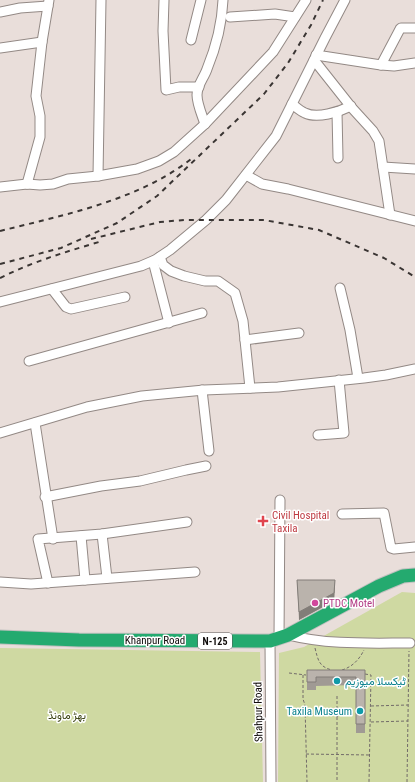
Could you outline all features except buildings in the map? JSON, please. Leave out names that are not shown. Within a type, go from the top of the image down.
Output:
[{"type":"highway","name":"Khanpur Road","points":[[0,636],[79,640],[279,638],[379,586],[403,576],[415,575]]},
{"type":"street","points":[[98,176],[98,135],[101,77],[101,0]]},
{"type":"street","points":[[164,0],[163,31],[166,90],[199,87]]},
{"type":"street","points":[[191,40],[201,0]]},
{"type":"street","points":[[205,124],[197,99],[199,87],[207,71],[218,37],[221,24],[223,0]]},
{"type":"street","points":[[0,187],[27,184],[53,184],[68,179],[98,176],[137,169],[159,161],[174,152],[205,124],[273,52],[306,0]]},
{"type":"street","points":[[0,302],[141,266],[170,250],[206,220],[226,200],[276,136],[345,0]]},
{"type":"street","points":[[0,12],[20,4],[49,3],[42,42],[36,96],[40,116],[40,136],[27,184]]},
{"type":"street","points":[[230,17],[275,14],[295,17]]},
{"type":"street","points":[[381,65],[400,29],[415,28]]},
{"type":"street","points":[[0,48],[42,42]]},
{"type":"street","points":[[315,58],[381,65],[415,63]]},
{"type":"street","points":[[315,58],[351,106],[374,131],[379,141],[390,214]]},
{"type":"street","points":[[292,104],[306,114],[317,115],[337,112],[351,106]]},
{"type":"street","points":[[337,112],[338,158]]},
{"type":"street","points":[[383,167],[415,169]]},
{"type":"street","points":[[246,175],[262,184],[288,189],[415,221]]},
{"type":"street","points":[[156,259],[169,323]]},
{"type":"street","points":[[156,259],[171,271],[198,279],[218,281],[235,293],[243,321],[250,388]]},
{"type":"street","points":[[340,288],[350,330],[358,378]]},
{"type":"street","points":[[52,289],[66,307],[71,309],[125,297]]},
{"type":"street","points":[[29,361],[202,313]]},
{"type":"street","points":[[245,340],[299,333]]},
{"type":"street","points":[[0,433],[87,407],[142,396],[339,380],[386,375],[415,369]]},
{"type":"street","points":[[318,435],[344,433],[339,380]]},
{"type":"street","points":[[202,390],[209,451]]},
{"type":"street","points":[[35,423],[53,539]]},
{"type":"street","points":[[46,497],[206,466]]},
{"type":"street","name":"Shahpur Road","points":[[271,782],[279,638],[280,500]]},
{"type":"street","points":[[342,514],[384,513],[391,548],[415,547]]},
{"type":"street","points":[[48,583],[38,540],[102,534],[187,522]]},
{"type":"street","points":[[102,534],[107,578]]},
{"type":"street","points":[[81,536],[85,580]]},
{"type":"street","points":[[0,582],[31,584],[195,572]]},
{"type":"street","points":[[279,638],[337,643],[410,642]]},
{"type":"path","points":[[313,640],[319,662],[326,668],[335,670],[332,672]]},
{"type":"path","points":[[407,782],[410,642]]},
{"type":"path","points":[[343,673],[339,670],[348,668],[356,662],[364,652],[366,643]]},
{"type":"path","points":[[289,673],[309,675]]},
{"type":"path","points":[[365,674],[371,675],[369,782]]},
{"type":"path","points":[[303,675],[307,782]]},
{"type":"path","points":[[305,714],[334,714],[337,711],[337,696]]},
{"type":"path","points":[[371,706],[409,705]]},
{"type":"path","points":[[337,711],[340,714],[353,714]]},
{"type":"path","points":[[334,714],[337,717],[337,782]]},
{"type":"path","points":[[337,717],[340,714]]},
{"type":"path","points":[[370,722],[408,721]]},
{"type":"path","points":[[306,754],[369,754]]},
{"type":"green space","points":[[402,592],[415,593],[415,782],[278,782],[279,653],[304,647]]},
{"type":"green space","name":"بھڑ ماونڈ","points":[[0,648],[260,652],[263,782],[0,782]]},
{"type":"railway","points":[[0,264],[61,248],[117,223],[157,196],[264,94],[288,63],[311,25],[323,0]]},
{"type":"railway","points":[[0,231],[50,219],[125,196],[170,173],[191,159]]},
{"type":"railway","points":[[91,239],[160,222],[184,220],[264,220],[319,230],[384,258],[415,277]]},
{"type":"railway","points":[[0,278],[36,262],[99,242]]},
{"type":"place","name":"Civil Hospital Taxila","points":[[263,521]]},
{"type":"place","name":"PTDC Motel","points":[[315,603]]},
{"type":"place","name":"ٹیکسلا میوزیم","points":[[337,681]]},
{"type":"place","name":"Taxila Museum","points":[[360,711]]}]
